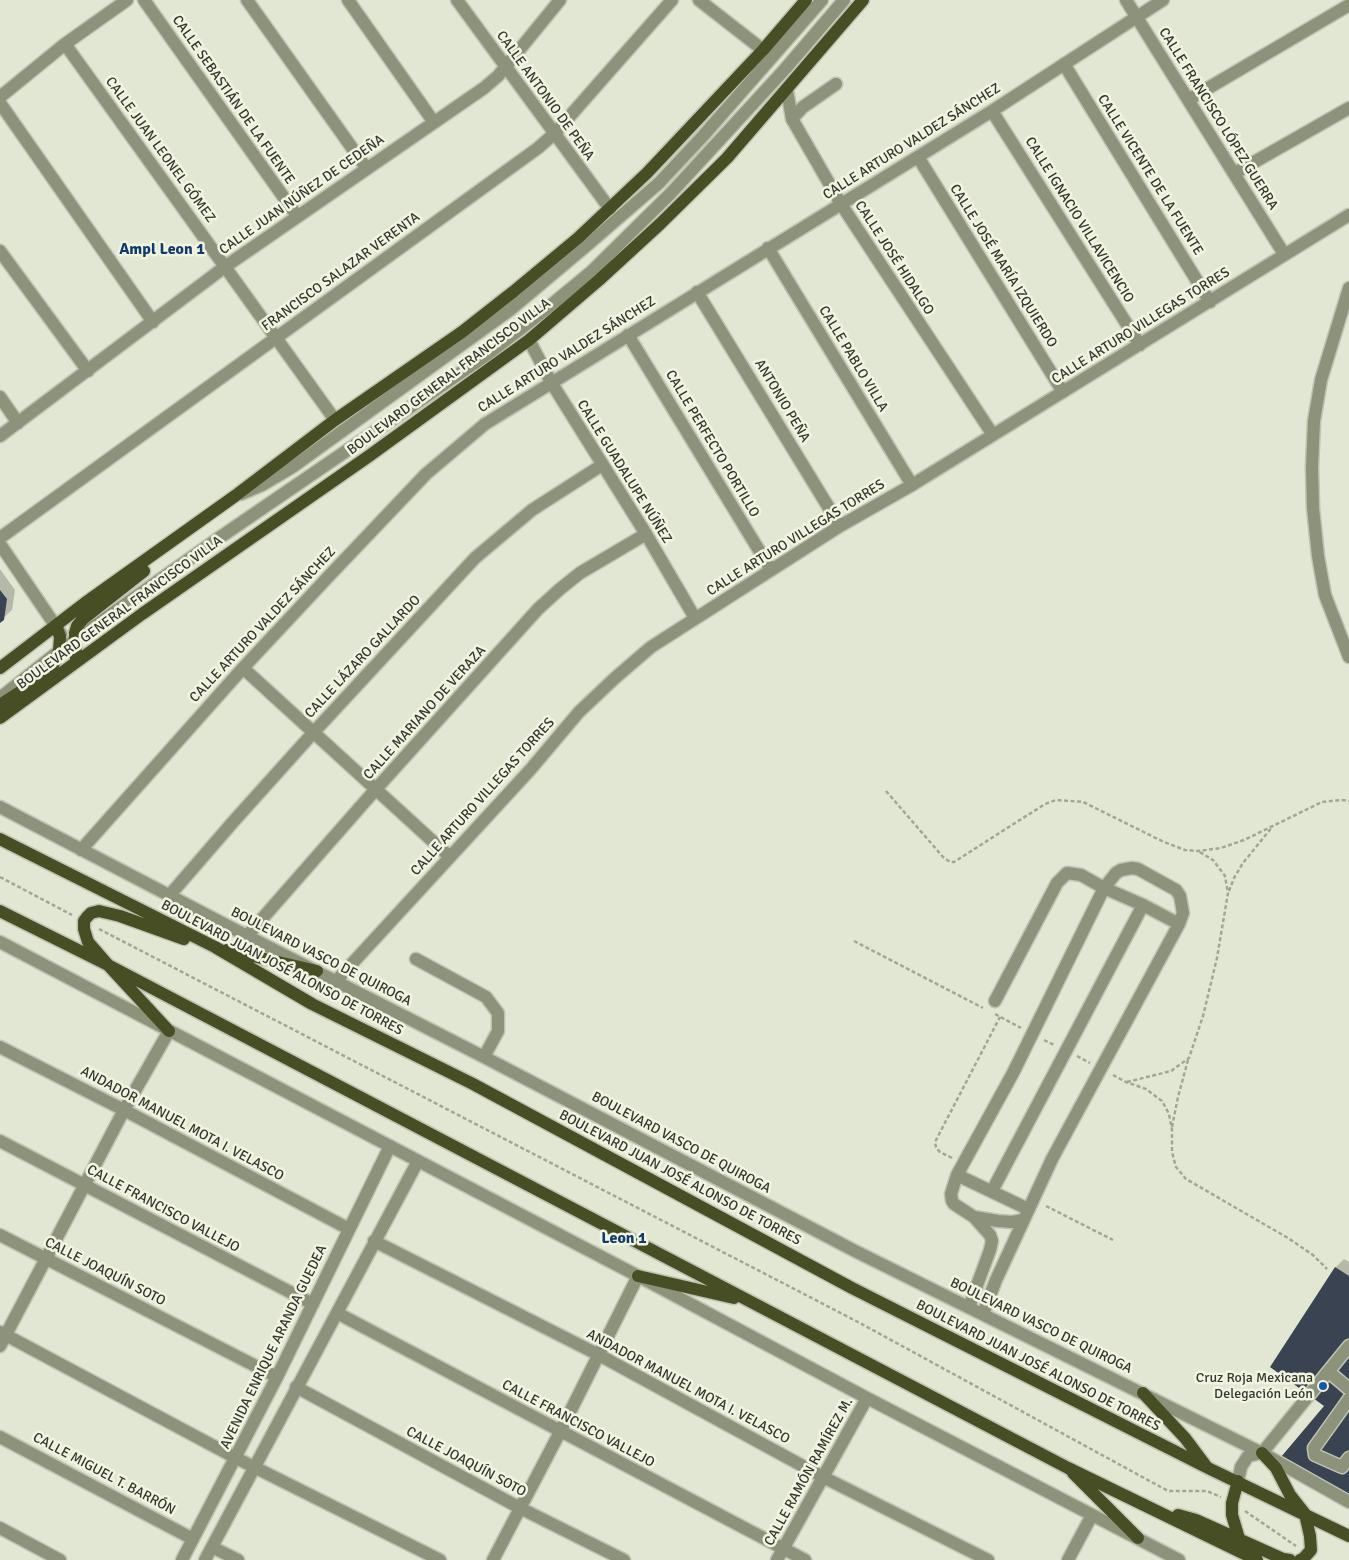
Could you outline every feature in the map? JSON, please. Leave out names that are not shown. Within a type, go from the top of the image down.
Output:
[{"type":"main road","name":"BOULEVARD GENERAL FRANCISCO VILLA","points":[[0,668],[56,625],[235,496],[335,420],[477,320],[571,244],[666,154],[763,50],[806,0]]},
{"type":"main road","name":"BOULEVARD GENERAL FRANCISCO VILLA","points":[[0,718],[150,608],[369,456],[529,340],[660,224],[727,158],[863,0]]},
{"type":"main road","points":[[0,705],[52,668],[83,619],[175,546],[190,528]]},
{"type":"main road","points":[[56,625],[60,638],[76,662]]},
{"type":"main road","name":"BOULEVARD JUAN JOSÉ ALONSO DE TORRES","points":[[0,839],[215,947],[312,1004],[472,1084],[852,1288],[1208,1468],[1349,1536]]},
{"type":"main road","points":[[0,911],[108,965],[1068,1468],[1257,1560]]},
{"type":"main road","points":[[169,1031],[88,942],[84,922],[91,913],[107,912],[178,937],[317,971]]},
{"type":"main road","points":[[638,1276],[750,1301]]},
{"type":"main road","points":[[1143,1393],[1185,1438],[1208,1468]]},
{"type":"main road","points":[[1262,1453],[1276,1468],[1290,1494],[1305,1514],[1311,1544],[1304,1557]]},
{"type":"main road","points":[[1068,1468],[1138,1538]]},
{"type":"main road","points":[[1238,1481],[1232,1503],[1232,1515],[1239,1539],[1246,1554]]},
{"type":"main road","points":[[1149,1507],[1196,1520],[1290,1560]]},
{"type":"street","points":[[0,96],[65,44],[127,0]]},
{"type":"street","name":"CALLE SEBASTIÁN DE LA FUENTE","points":[[144,0],[297,216]]},
{"type":"street","points":[[247,0],[366,169]]},
{"type":"street","points":[[348,0],[433,121]]},
{"type":"street","name":"CALLE ANTONIO DE PEÑA","points":[[457,0],[610,209]]},
{"type":"street","name":"CALLE JUAN NÚÑEZ DE CEDEÑA","points":[[0,436],[226,266],[433,121],[477,93],[498,76],[560,0]]},
{"type":"street","name":"FRANCISCO SALAZAR VERENTA","points":[[0,538],[538,148],[555,133],[672,0]]},
{"type":"street","points":[[699,0],[763,50]]},
{"type":"street","points":[[235,496],[262,485],[294,466],[510,310],[586,247],[659,183],[728,108],[822,0]]},
{"type":"street","points":[[0,698],[67,646],[219,538],[488,354],[590,272],[715,146],[786,69],[844,0]]},
{"type":"street","name":"CALLE FRANCISCO LÓPEZ GUERRA","points":[[1126,0],[1284,254]]},
{"type":"street","name":"CALLE ARTURO VALDEZ SÁNCHEZ","points":[[81,850],[243,668],[426,474],[485,424],[992,111],[1163,0]]},
{"type":"street","points":[[1188,100],[1349,5]]},
{"type":"street","name":"CALLE JUAN LEONEL GÓMEZ","points":[[65,44],[335,420]]},
{"type":"street","name":"CALLE VICENTE DE LA FUENTE","points":[[1064,64],[1210,302]]},
{"type":"street","points":[[792,119],[803,107],[836,84]]},
{"type":"street","name":"CALLE JOSÉ HIDALGO","points":[[787,90],[792,119],[841,204],[993,435]]},
{"type":"street","points":[[0,103],[153,322]]},
{"type":"street","points":[[1235,174],[1349,108]]},
{"type":"street","name":"CALLE IGNACIO VILLAVICENCIO","points":[[992,111],[1140,345]]},
{"type":"street","name":"CALLE JOSÉ MARÍA IZQUIERDO","points":[[918,157],[1063,392]]},
{"type":"street","name":"CALLE ARTURO VILLEGAS TORRES","points":[[336,981],[530,770],[579,712],[652,647],[840,526],[912,485],[1349,215]]},
{"type":"street","name":"CALLE PABLO VILLA","points":[[768,248],[912,485]]},
{"type":"street","points":[[0,251],[88,371]]},
{"type":"street","points":[[1349,288],[1321,380],[1314,421],[1312,467],[1313,508],[1318,556],[1325,595],[1349,657]]},
{"type":"street","name":"ANTONIO PEÑA","points":[[697,292],[840,526]]},
{"type":"street","name":"CALLE PERFECTO PORTILLO","points":[[628,335],[771,570]]},
{"type":"street","name":"CALLE GUADALUPE NÚÑEZ","points":[[529,340],[551,382],[646,534],[695,618]]},
{"type":"street","points":[[0,397],[18,422]]},
{"type":"street","name":"CALLE LÁZARO GALLARDO","points":[[169,896],[313,733],[475,558],[532,510],[602,465]]},
{"type":"street","name":"CALLE MARIANO DE VERAZA","points":[[247,936],[538,609],[580,573],[646,534]]},
{"type":"street","points":[[0,544],[56,625]]},
{"type":"street","points":[[243,668],[450,858]]},
{"type":"street","name":"BOULEVARD VASCO DE QUIROGA","points":[[0,806],[169,896],[484,1057],[855,1251],[1262,1453],[1349,1502]]},
{"type":"street","points":[[969,1307],[991,1245],[990,1235],[974,1217],[952,1202],[951,1194],[960,1170],[1013,1073],[1104,888],[1116,873],[1121,870],[1138,869],[1176,890],[1180,896],[1182,913],[1179,924],[1056,1151],[996,1280],[984,1314]]},
{"type":"street","points":[[995,1002],[1057,883],[1067,874],[1081,875],[1179,924]]},
{"type":"street","points":[[992,1191],[1143,906]]},
{"type":"street","points":[[0,942],[1179,1560]]},
{"type":"street","points":[[416,959],[486,997],[498,1013],[498,1031],[484,1057]]},
{"type":"street","points":[[0,1346],[3,1333],[46,1259],[84,1184],[169,1031]]},
{"type":"street","name":"ANDADOR MANUEL MOTA I. VELASCO","points":[[0,1047],[349,1229]]},
{"type":"street","name":"CALLE FRANCISCO VALLEJO","points":[[0,1141],[313,1304]]},
{"type":"street","name":"AVENIDA ENRIQUE ARANDA GUEDEA","points":[[182,1560],[277,1377],[390,1146]]},
{"type":"street","points":[[205,1560],[418,1161]]},
{"type":"street","points":[[960,1170],[1026,1214]]},
{"type":"street","points":[[974,1217],[1012,1222],[1026,1214]]},
{"type":"street","name":"CALLE JOAQUÍN SOTO","points":[[0,1236],[277,1377]]},
{"type":"street","name":"ANDADOR MANUEL MOTA I. VELASCO","points":[[374,1241],[599,1355],[823,1477],[988,1560]]},
{"type":"street","points":[[493,1560],[638,1276]]},
{"type":"street","name":"CALLE FRANCISCO VALLEJO","points":[[337,1313],[560,1432],[780,1554],[805,1560]]},
{"type":"street","points":[[3,1333],[236,1458],[440,1560]]},
{"type":"street","points":[[1238,1481],[1241,1467],[1248,1456],[1262,1453],[1349,1346]]},
{"type":"street","points":[[1329,1372],[1349,1389]]},
{"type":"street","name":"CALLE JOAQUÍN SOTO","points":[[296,1387],[520,1508],[624,1560]]},
{"type":"street","name":"CALLE RAMÓN RAMÍREZ M.","points":[[780,1554],[867,1398]]},
{"type":"street","points":[[1349,1399],[1314,1448],[1315,1455],[1342,1467],[1349,1458]]},
{"type":"street","name":"CALLE MIGUEL T. BARRÓN","points":[[0,1437],[194,1539]]},
{"type":"street","points":[[1068,1560],[1092,1515]]},
{"type":"street","points":[[0,1528],[60,1560]]},
{"type":"street","points":[[212,1547],[238,1560]]},
{"type":"path","points":[[886,791],[943,857],[950,862],[959,859],[1045,804],[1056,800],[1083,802],[1164,842],[1185,850],[1198,851],[1221,848],[1244,840],[1322,802],[1349,801]]},
{"type":"path","points":[[1274,825],[1243,863],[1228,893],[1217,958],[1203,1016],[1178,1097],[1172,1130],[1172,1152],[1176,1167],[1186,1178],[1288,1238],[1313,1255],[1327,1269]]},
{"type":"path","points":[[1198,851],[1214,860],[1225,876],[1228,893]]},
{"type":"path","points":[[0,877],[858,1322],[1168,1491],[1207,1491],[1232,1503],[1304,1557]]},
{"type":"path","points":[[960,1170],[936,1148],[935,1142],[1000,1017]]},
{"type":"path","points":[[1172,1130],[1169,1114],[1162,1101],[1146,1089],[1126,1082],[1171,1071],[1189,1058]]},
{"type":"building","points":[[0,590],[7,599],[4,620],[0,623]]},
{"type":"building","name":"Cruz Roja Mexicana Delegación León","points":[[1335,1267],[1349,1276],[1349,1494],[1281,1457],[1324,1406],[1270,1367]]},
{"type":"place","name":"Cruz Roja Mexicana Delegación León","points":[[1323,1386]]},
{"type":"district","name":"Ampl Leon 1","points":[[162,250]]},
{"type":"district","name":"Leon 1","points":[[624,1239]]}]
